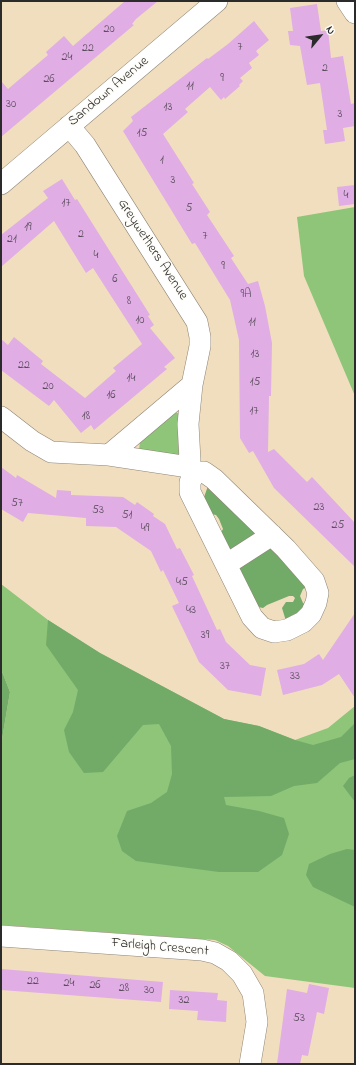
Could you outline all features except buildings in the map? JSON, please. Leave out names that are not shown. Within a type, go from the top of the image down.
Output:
[{"type":"street","name":"Sandown Avenue","points":[[1,184],[217,1]]},
{"type":"street","points":[[346,1],[355,13]]},
{"type":"street","name":"Greywethers Avenue","points":[[1,417],[32,441],[51,452],[110,455],[182,466],[191,469],[204,472],[214,479],[272,535],[309,574],[317,587],[318,598],[314,609],[307,618],[298,625],[287,630],[274,632],[267,631],[256,623],[252,617],[190,492],[191,469],[188,424],[192,385],[200,346],[197,322],[90,152],[69,126]]},
{"type":"street","points":[[110,455],[192,385]]},
{"type":"street","points":[[227,564],[272,535]]},
{"type":"street","name":"Farleigh Crescent","points":[[1,936],[202,950],[215,953],[229,961],[242,974],[253,993],[257,1022],[250,1064]]},
{"type":"green space","points":[[355,207],[355,396],[304,276],[297,217]]},
{"type":"green space","points":[[174,412],[181,414],[182,456],[139,450],[140,441]]},
{"type":"green space","points":[[208,486],[260,535],[232,555],[220,534],[223,529],[219,519],[216,515],[211,514],[203,500]]},
{"type":"green space","points":[[271,548],[308,587],[303,589],[300,596],[303,603],[308,606],[286,621],[282,608],[286,602],[293,602],[295,598],[293,596],[289,596],[263,608],[258,607],[238,568]]},
{"type":"green space","points":[[1,584],[48,620],[100,653],[224,719],[259,726],[295,740],[328,728],[355,706],[355,988],[265,976],[228,946],[215,940],[1,925],[1,745],[10,692],[1,669]]},
{"type":"green space","points":[[48,620],[100,653],[224,719],[259,726],[295,740],[313,745],[341,737],[355,723],[355,759],[340,763],[317,783],[294,786],[271,796],[224,797],[226,805],[259,811],[284,818],[289,834],[282,855],[258,872],[219,872],[136,861],[122,851],[117,836],[127,811],[151,803],[167,792],[172,774],[171,746],[159,724],[143,725],[103,772],[84,773],[69,752],[64,730],[73,712],[78,690],[46,645]]},
{"type":"green space","points":[[1,669],[10,692],[1,745]]},
{"type":"green space","points":[[355,775],[355,802],[343,786],[349,778]]},
{"type":"green space","points":[[347,849],[355,850],[355,907],[313,887],[306,875],[309,864],[330,854]]}]
